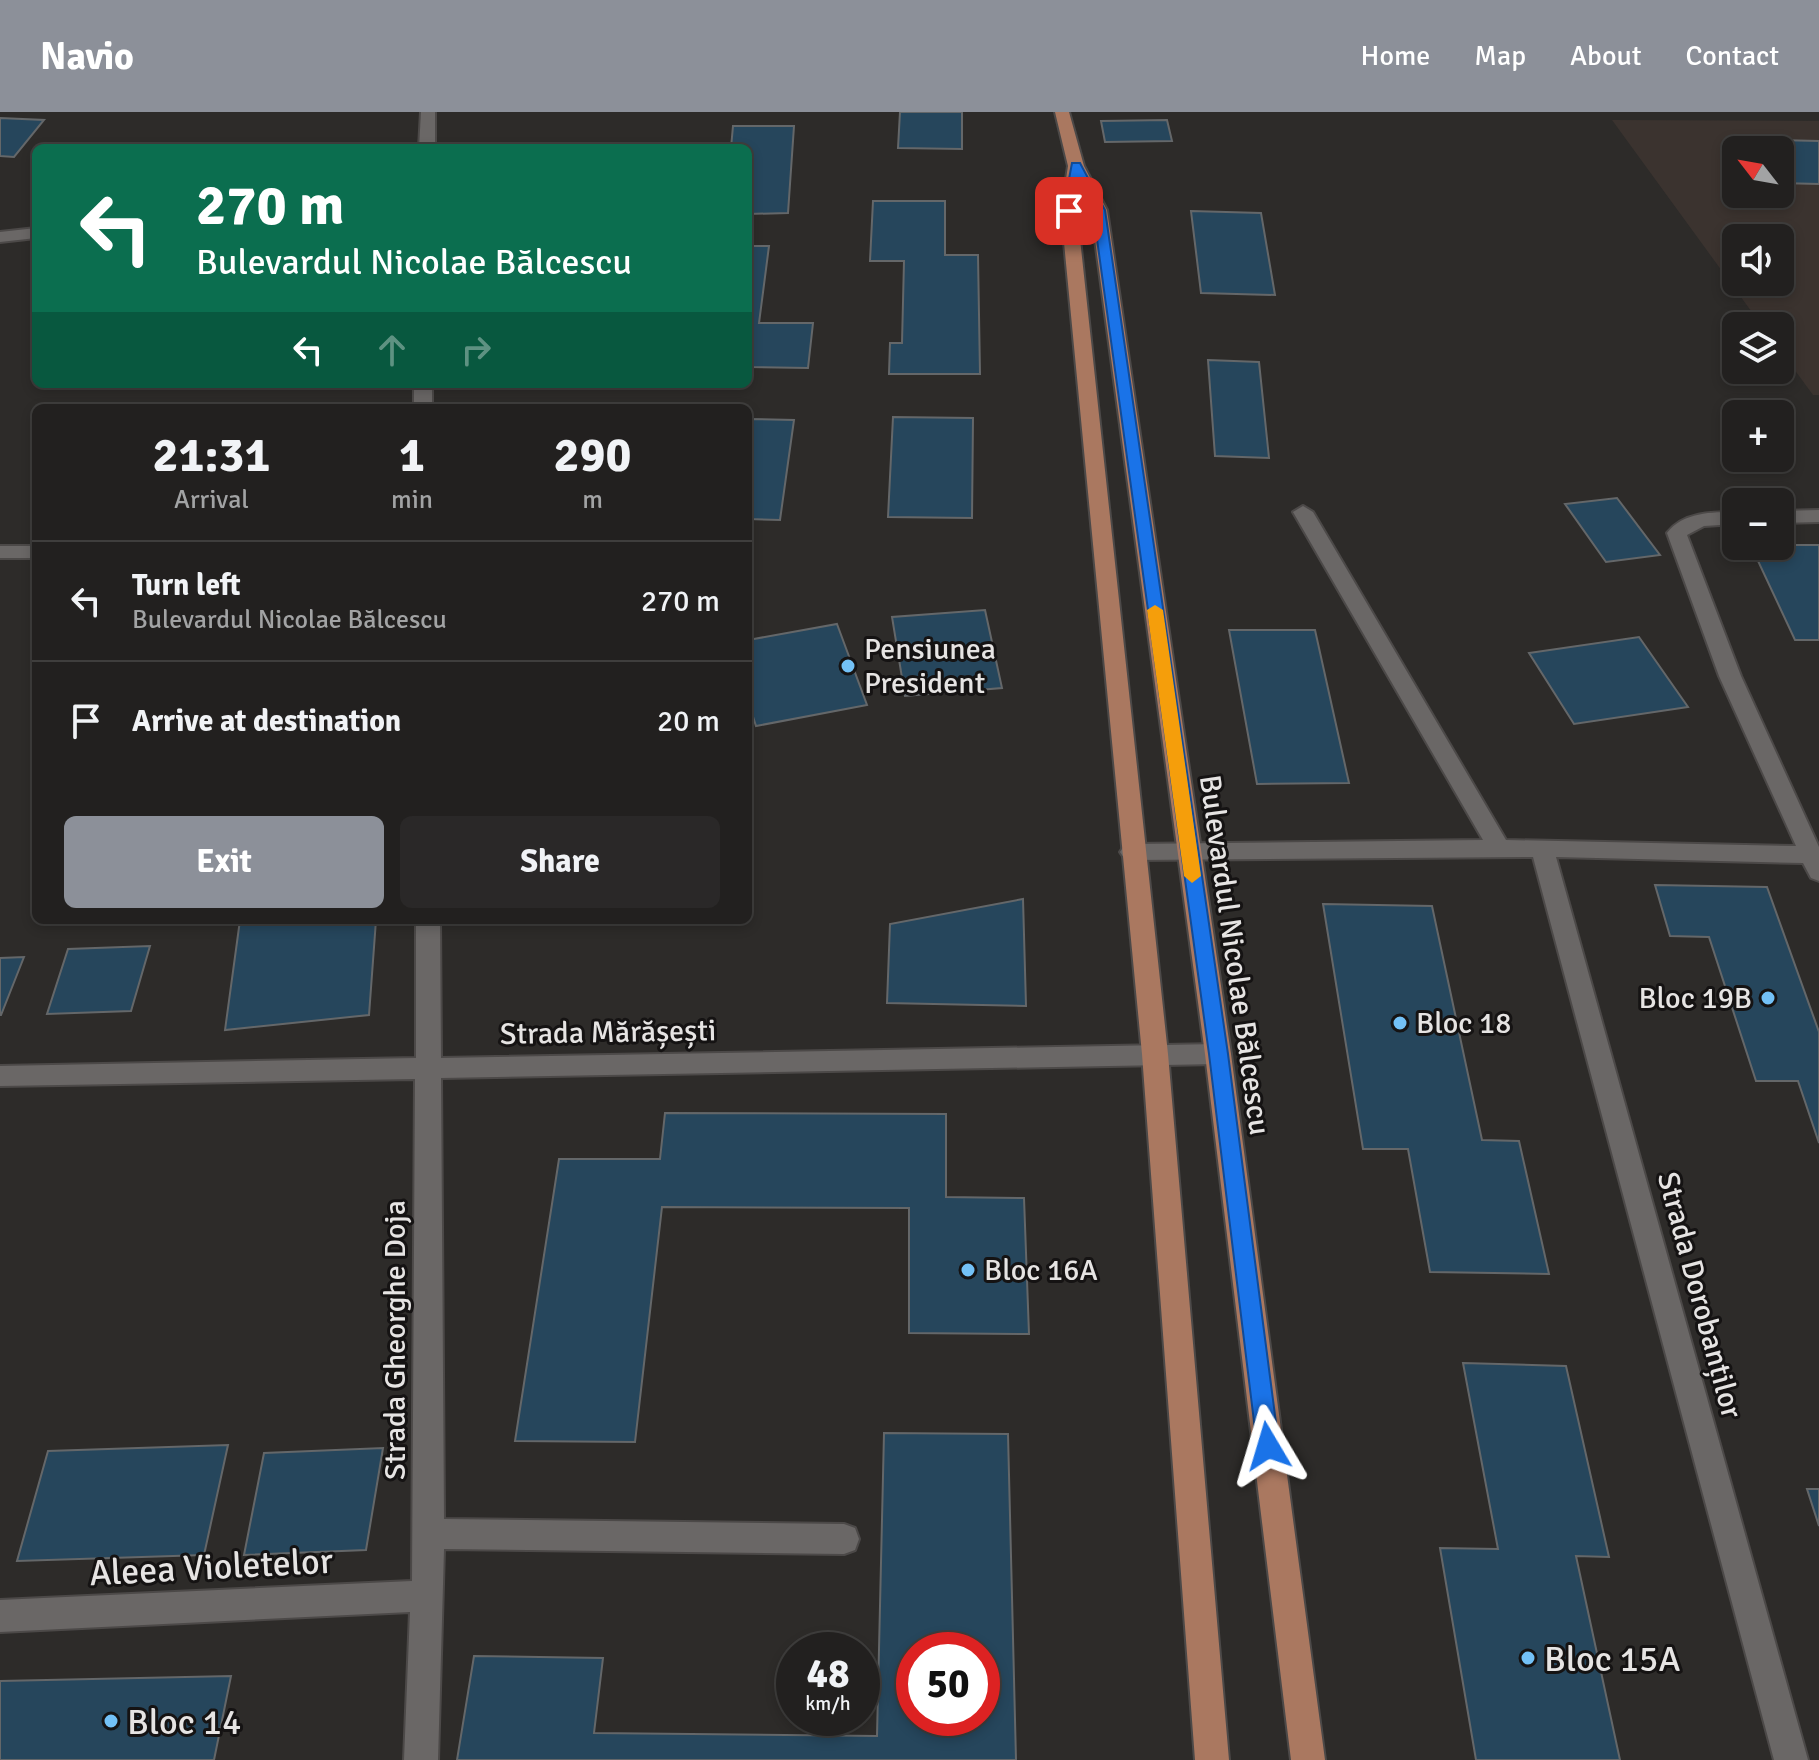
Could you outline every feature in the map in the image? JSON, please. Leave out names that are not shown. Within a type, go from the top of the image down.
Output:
[{"type":"main road","name":"Bulevardul Nicolae Bălcescu","points":[[1062,112],[1076,166],[1099,210],[1218,1054],[1308,1760]]},
{"type":"main road","name":"Bulevardul Nicolae Bălcescu","points":[[1076,166],[1069,211],[1155,1054],[1212,1760]]},
{"type":"street","points":[[427,144],[428,112]]},
{"type":"street","points":[[0,237],[32,233]]},
{"type":"street","points":[[1303,512],[1499,848]]},
{"type":"street","points":[[1794,517],[1819,516]]},
{"type":"street","points":[[1132,852],[1542,848],[1815,863],[1730,676],[1677,533],[1688,523],[1722,518]]},
{"type":"street","points":[[0,552],[32,552]]},
{"type":"street","name":"Strada Dorobanților","points":[[1542,848],[1791,1760]]},
{"type":"street","name":"Strada Gheorghe Doja","points":[[421,1760],[429,1534],[428,924]]},
{"type":"street","name":"Strada Mărășești","points":[[0,1076],[1218,1054]]},
{"type":"street","points":[[429,1534],[844,1539]]},
{"type":"street","name":"Aleea Violetelor","points":[[0,1616],[426,1596]]},
{"type":"shaded area","points":[[1612,120],[1819,121],[1819,395],[1813,395],[1794,369],[1794,312],[1752,312],[1740,296],[1794,296],[1794,224],[1722,224],[1722,271]]},
{"type":"building","points":[[900,112],[962,112],[962,149],[898,148]]},
{"type":"building","points":[[0,118],[44,120],[14,157],[0,156]]},
{"type":"building","points":[[1167,120],[1172,141],[1105,142],[1101,121]]},
{"type":"building","points":[[733,126],[794,126],[788,213],[752,214],[752,144],[731,144]]},
{"type":"building","points":[[1794,140],[1819,141],[1819,184],[1794,183]]},
{"type":"building","points":[[873,201],[945,201],[945,255],[978,255],[980,374],[889,374],[890,343],[902,343],[904,261],[870,261]]},
{"type":"building","points":[[1191,211],[1261,213],[1275,295],[1201,293]]},
{"type":"building","points":[[752,246],[769,246],[759,323],[813,323],[808,368],[752,367]]},
{"type":"building","points":[[1208,360],[1259,362],[1269,458],[1215,456]]},
{"type":"building","points":[[893,417],[973,418],[972,518],[888,517]]},
{"type":"building","points":[[752,419],[794,420],[780,520],[752,519]]},
{"type":"building","points":[[1617,498],[1660,555],[1606,562],[1565,504]]},
{"type":"building","points":[[1794,545],[1819,545],[1819,640],[1795,640],[1758,560],[1794,560]]},
{"type":"building","points":[[985,610],[1002,688],[905,696],[892,617]]},
{"type":"building","points":[[837,624],[867,705],[756,726],[752,714],[752,639]]},
{"type":"building","points":[[1229,630],[1315,630],[1349,783],[1257,784]]},
{"type":"building","points":[[1639,637],[1688,707],[1574,724],[1529,653]]},
{"type":"building","name":"Bloc 19B","points":[[1655,885],[1767,887],[1819,1032],[1819,1143],[1798,1081],[1756,1081],[1709,937],[1670,936]]},
{"type":"building","points":[[1023,899],[1026,1006],[887,1003],[890,924]]},
{"type":"building","name":"Bloc 18","points":[[1323,904],[1432,906],[1482,1140],[1519,1141],[1549,1274],[1430,1272],[1408,1149],[1363,1149]]},
{"type":"building","points":[[239,924],[376,924],[369,1015],[225,1030]]},
{"type":"building","points":[[150,946],[131,1011],[47,1014],[68,949]]},
{"type":"building","points":[[24,957],[1,1015],[0,1015],[0,958]]},
{"type":"building","name":"Bloc 16A","points":[[665,1113],[946,1114],[946,1197],[1024,1198],[1029,1334],[909,1333],[909,1208],[662,1207],[635,1442],[515,1441],[559,1159],[660,1159]]},
{"type":"building","name":"Bloc 15A","points":[[1463,1363],[1566,1366],[1609,1557],[1576,1556],[1620,1760],[1476,1760],[1440,1548],[1498,1549]]},
{"type":"building","points":[[884,1433],[1008,1434],[1016,1760],[457,1760],[474,1656],[603,1658],[594,1733],[880,1736]]},
{"type":"building","points":[[228,1445],[204,1555],[17,1561],[48,1451]]},
{"type":"building","points":[[383,1448],[366,1550],[244,1555],[264,1453]]},
{"type":"building","points":[[1807,1489],[1819,1489],[1819,1526]]},
{"type":"building","name":"Bloc 14","points":[[231,1676],[214,1760],[0,1760],[0,1681]]},
{"type":"slow traffic","points":[[1155,610],[1192,876]]},
{"type":"place","name":"Pensiunea President","points":[[848,666]]},
{"type":"place","name":"Bloc 19B","points":[[1768,998]]},
{"type":"place","name":"Bloc 18","points":[[1400,1023]]},
{"type":"place","name":"Bloc 16A","points":[[968,1270]]},
{"type":"place","name":"Bloc 15A","points":[[1528,1658]]},
{"type":"place","name":"Bloc 14","points":[[111,1721]]},
{"type":"route","points":[[1069,211],[1076,166],[1099,210],[1218,1054],[1268,1446]]}]
